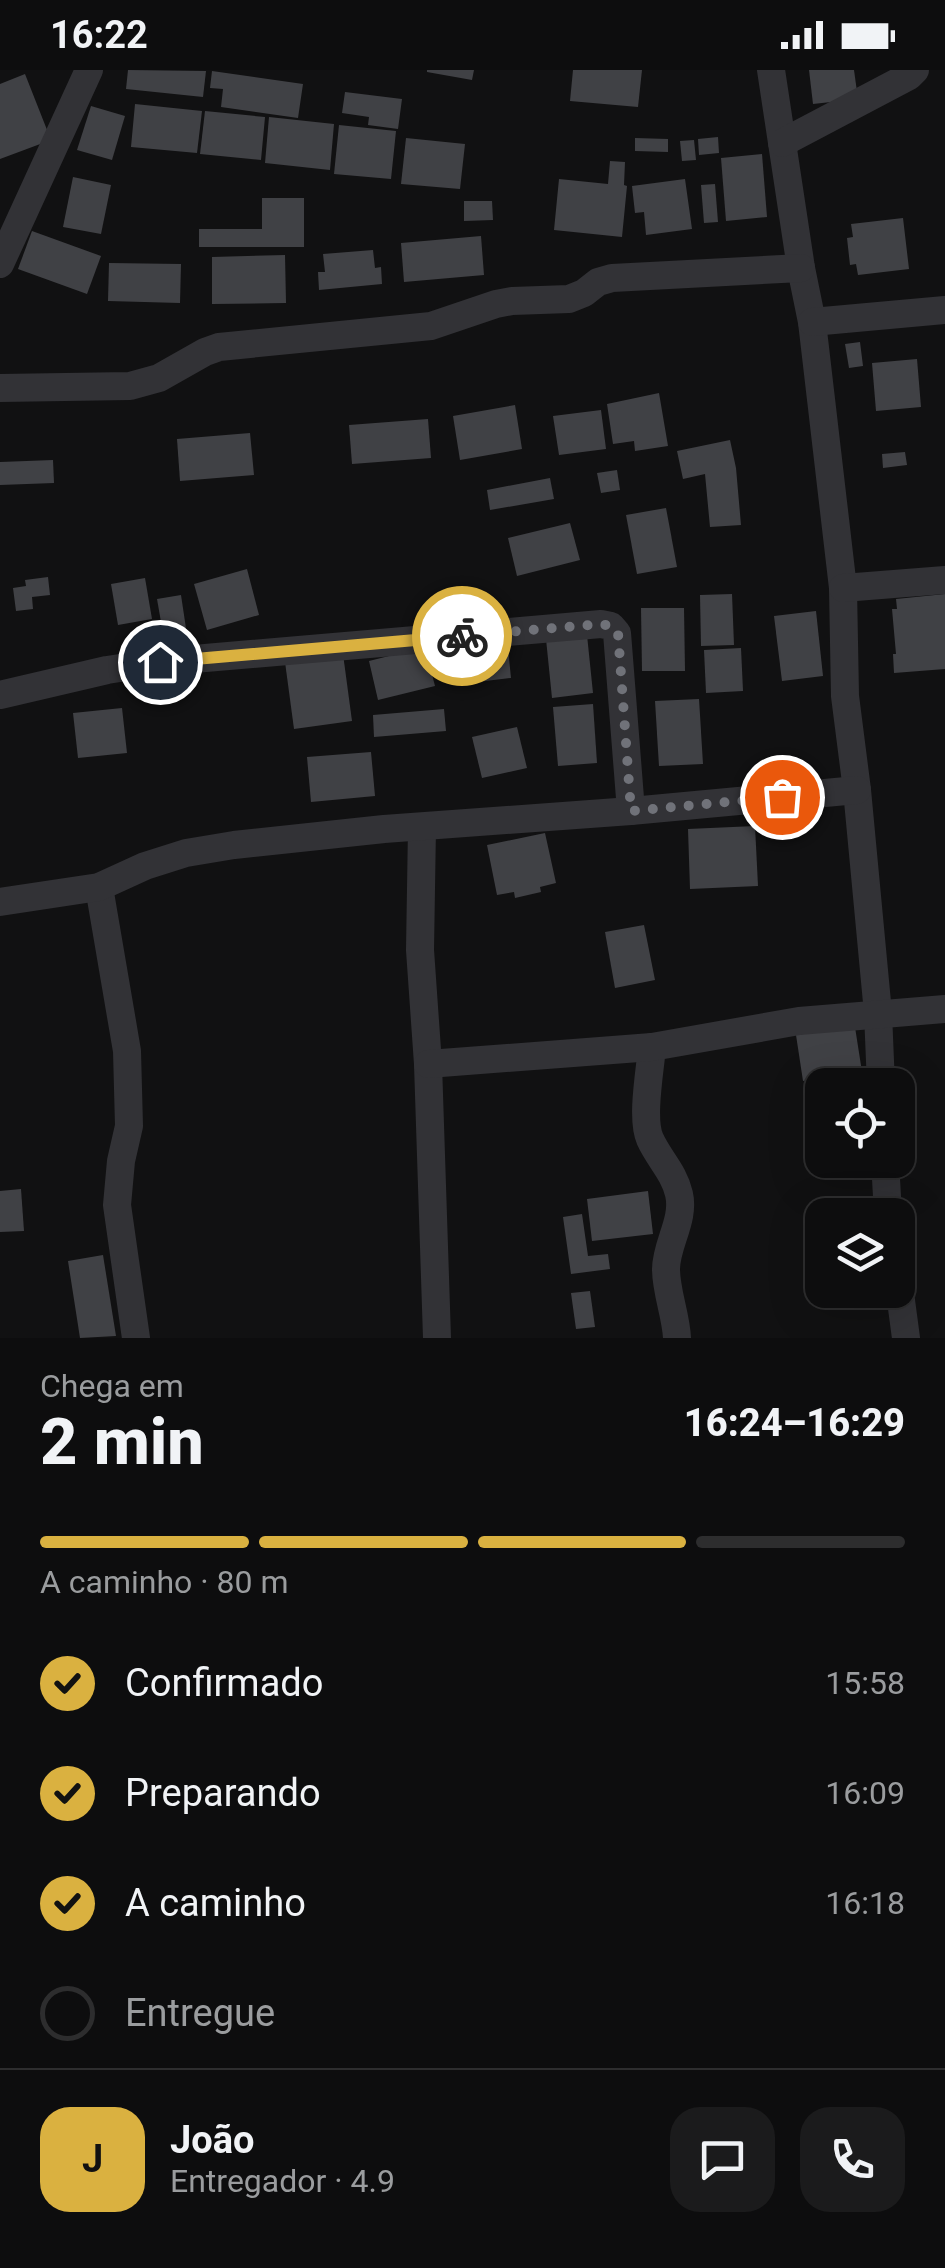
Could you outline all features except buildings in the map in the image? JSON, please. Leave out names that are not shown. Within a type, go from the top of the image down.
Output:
[{"type":"street","points":[[0,264],[88,70]]},
{"type":"street","points":[[772,70],[812,322],[844,588],[845,696],[857,790],[880,1068]]},
{"type":"street","points":[[782,143],[915,70]]},
{"type":"street","points":[[0,388],[130,386],[160,378],[220,347],[432,326],[496,304],[569,300],[612,278],[801,268]]},
{"type":"street","points":[[812,322],[945,310]]},
{"type":"street","points":[[844,588],[945,580]]},
{"type":"street","points":[[0,695],[160,662],[601,624],[618,633],[631,811]]},
{"type":"street","points":[[0,902],[99,887],[144,866],[186,853],[234,845],[857,790]]},
{"type":"street","points":[[422,827],[420,950],[428,1064],[437,1338]]},
{"type":"street","points":[[99,887],[127,1051],[129,1126],[117,1205],[136,1338]]},
{"type":"street","points":[[428,1064],[652,1047],[799,1021],[945,1008]]},
{"type":"street","points":[[652,1047],[648,1132],[679,1193],[680,1208],[666,1266],[678,1338]]},
{"type":"street","points":[[902,1308],[906,1338]]},
{"type":"way so far","points":[[462,636],[601,624],[618,633],[631,811],[782,797]]},
{"type":"route","points":[[160,662],[462,636]]}]
